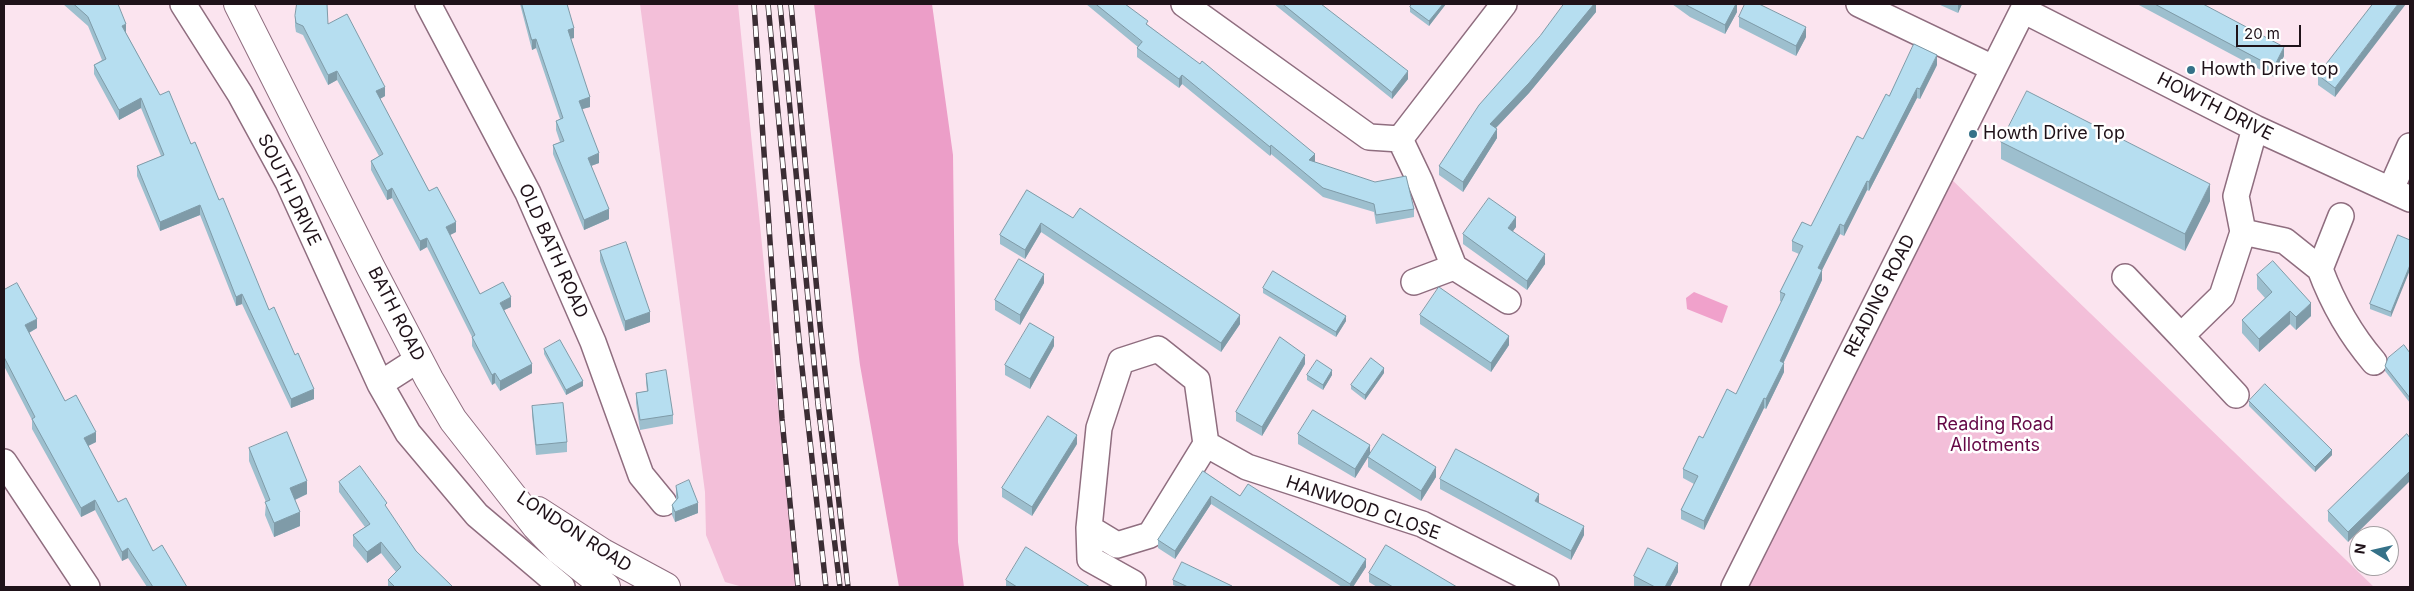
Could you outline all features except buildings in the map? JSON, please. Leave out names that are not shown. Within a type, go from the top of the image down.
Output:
[{"type":"main road","name":"BATH ROAD","points":[[238,4],[419,359],[453,420],[536,526],[559,550],[606,587]]},
{"type":"main road","name":"LONDON ROAD","points":[[509,490],[562,528],[603,553],[666,587]]},
{"type":"street","name":"SOUTH DRIVE","points":[[184,4],[240,94],[288,182],[380,384],[408,432],[477,515],[562,587]]},
{"type":"street","name":"OLD BATH ROAD","points":[[428,4],[528,193],[593,342],[641,475],[664,503]]},
{"type":"street","points":[[1184,4],[1369,137],[1400,139]]},
{"type":"street","points":[[1400,139],[1504,4]]},
{"type":"street","points":[[1859,4],[1993,68]]},
{"type":"street","name":"READING ROAD","points":[[1734,587],[2024,7]]},
{"type":"street","name":"HOWTH DRIVE","points":[[2024,7],[2255,128],[2401,194]]},
{"type":"street","points":[[2181,336],[2222,296],[2243,232],[2236,196],[2255,128]]},
{"type":"street","points":[[1400,139],[1420,181],[1454,267],[1508,301]]},
{"type":"street","points":[[2401,194],[2410,146]]},
{"type":"street","points":[[2320,269],[2341,216]]},
{"type":"street","points":[[2243,232],[2285,241],[2320,269],[2332,302],[2360,346],[2374,362]]},
{"type":"street","points":[[1414,282],[1454,267]]},
{"type":"street","points":[[2125,277],[2236,395]]},
{"type":"street","points":[[1088,528],[1117,545],[1150,535],[1206,444],[1197,380],[1158,348],[1121,361],[1099,428],[1088,528],[1090,559],[1133,584]]},
{"type":"street","points":[[380,384],[419,359]]},
{"type":"street","name":"HANWOOD CLOSE","points":[[1206,444],[1247,467],[1422,524],[1546,587]]},
{"type":"street","points":[[4,462],[87,587]]},
{"type":"green space","points":[[640,4],[738,4],[796,587],[743,587],[725,582],[706,535],[705,492]]},
{"type":"green space","name":"Reading Road Allotments","points":[[1948,176],[2349,563],[2349,576],[2363,576],[2374,587],[1749,587],[1857,369]]},
{"type":"shaded area","points":[[814,4],[932,4],[953,155],[958,542],[964,587],[899,587],[860,365]]},
{"type":"shaded area","points":[[1694,292],[1728,306],[1722,323],[1687,309],[1686,298]]},
{"type":"railway","points":[[754,4],[782,419],[798,587]]},
{"type":"railway","points":[[768,4],[799,340],[826,587]]},
{"type":"railway","points":[[780,4],[818,404],[840,587]]},
{"type":"railway","points":[[791,4],[820,325],[848,587]]},
{"type":"place","name":"Howth Drive top","points":[[2191,70]]},
{"type":"place","name":"Howth Drive Top","points":[[1973,134]]}]
